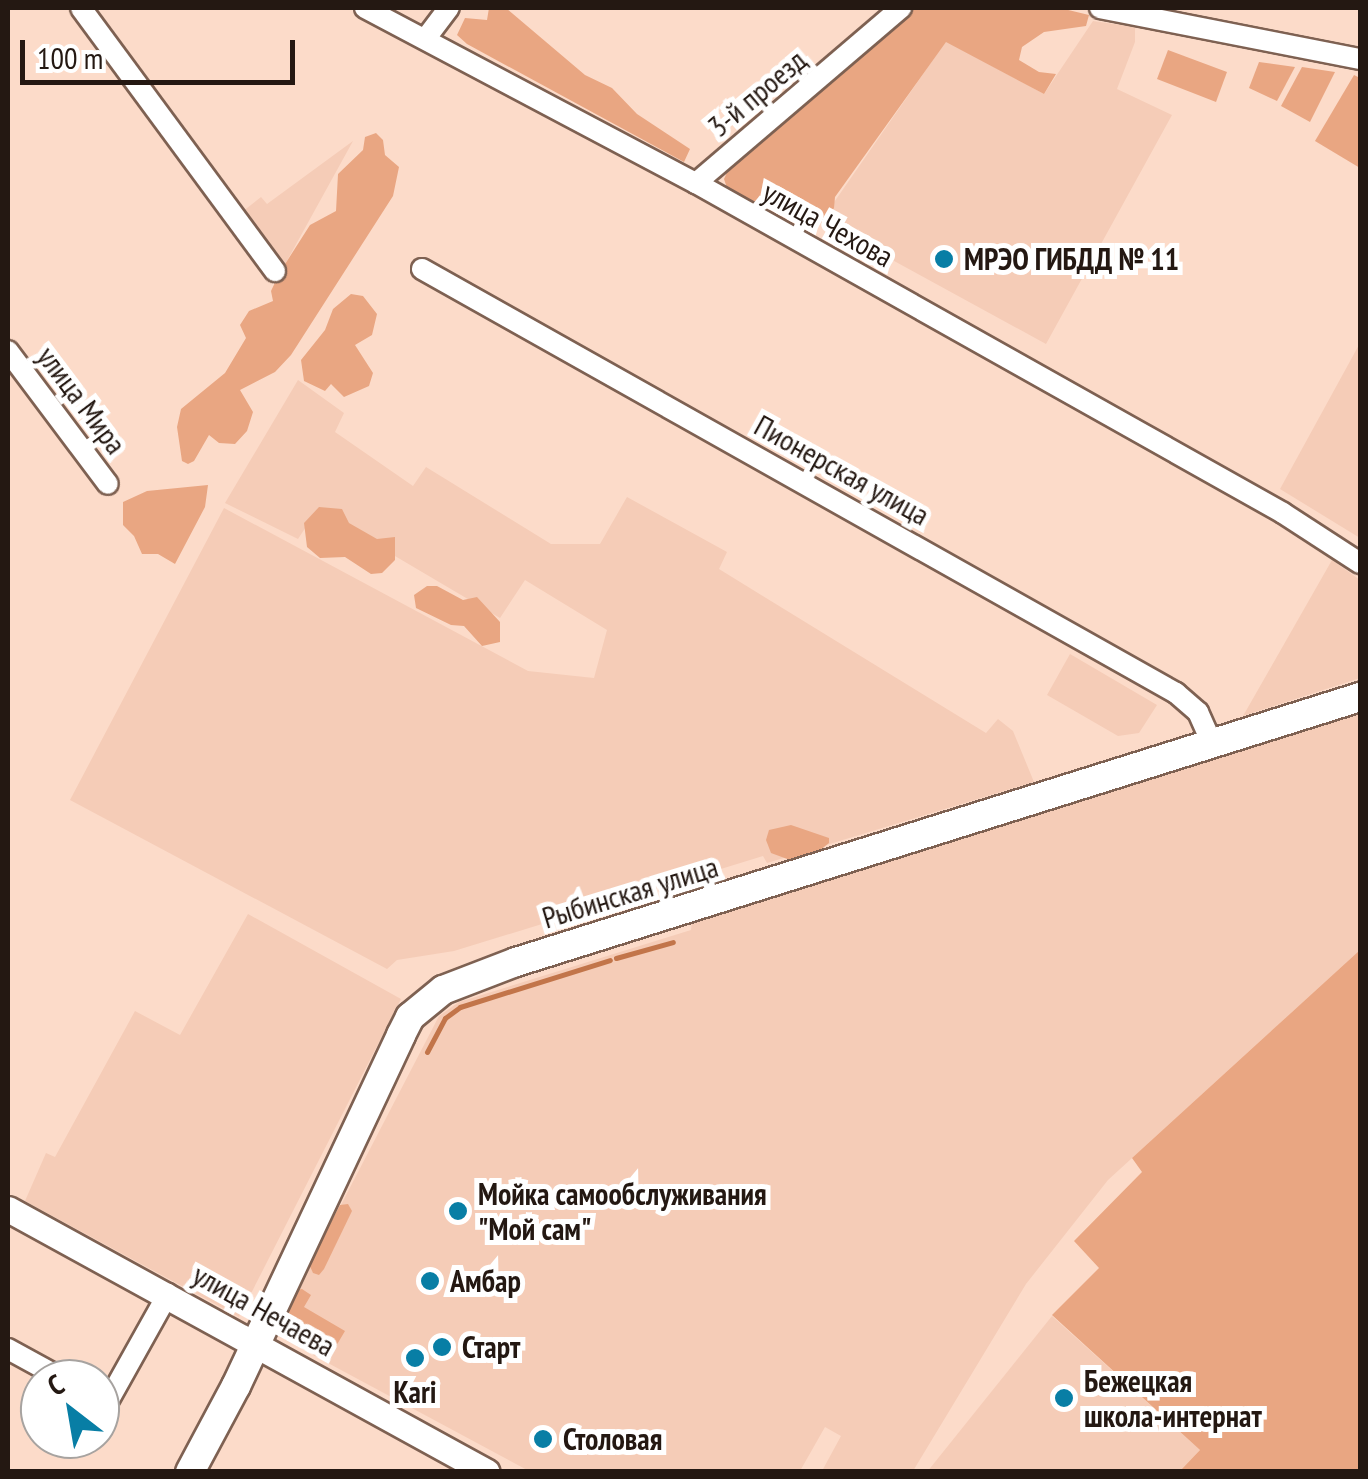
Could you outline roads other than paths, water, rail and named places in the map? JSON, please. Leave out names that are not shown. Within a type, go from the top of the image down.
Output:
[{"type":"main road","name":"Рыбинская улица","points":[[190,1472],[401,1035],[424,1002],[443,990],[516,962],[1360,697]]},
{"type":"street","points":[[81,8],[274,271]]},
{"type":"street","name":"улица Чехова","points":[[365,8],[696,184],[1284,513],[1360,563]]},
{"type":"street","points":[[426,38],[450,8]]},
{"type":"street","name":"3-й проезд","points":[[696,184],[901,8]]},
{"type":"street","points":[[1100,8],[1360,59]]},
{"type":"street","name":"Пионерская улица","points":[[422,269],[1176,693],[1198,712],[1212,744]]},
{"type":"street","name":"улица Мира","points":[[8,351],[108,484]]},
{"type":"street","name":"улица Нечаева","points":[[8,1209],[487,1472]]},
{"type":"street","points":[[120,1380],[168,1294]]},
{"type":"waterway","points":[[616,958],[673,942]]},
{"type":"waterway","points":[[427,1052],[445,1018],[460,1007],[610,960]]},
{"type":"place","name":"МРЭО ГИБДД № 11","points":[[944,259]]},
{"type":"place","name":"Мойка самообслуживания \"Мой сам\"","points":[[458,1211]]},
{"type":"place","name":"Амбар","points":[[430,1281]]},
{"type":"place","name":"Старт","points":[[442,1347]]},
{"type":"place","name":"Kari","points":[[415,1358]]},
{"type":"place","name":"Бежецкая школа-интернат","points":[[1064,1398]]},
{"type":"place","name":"Столовая","points":[[543,1439]]}]
